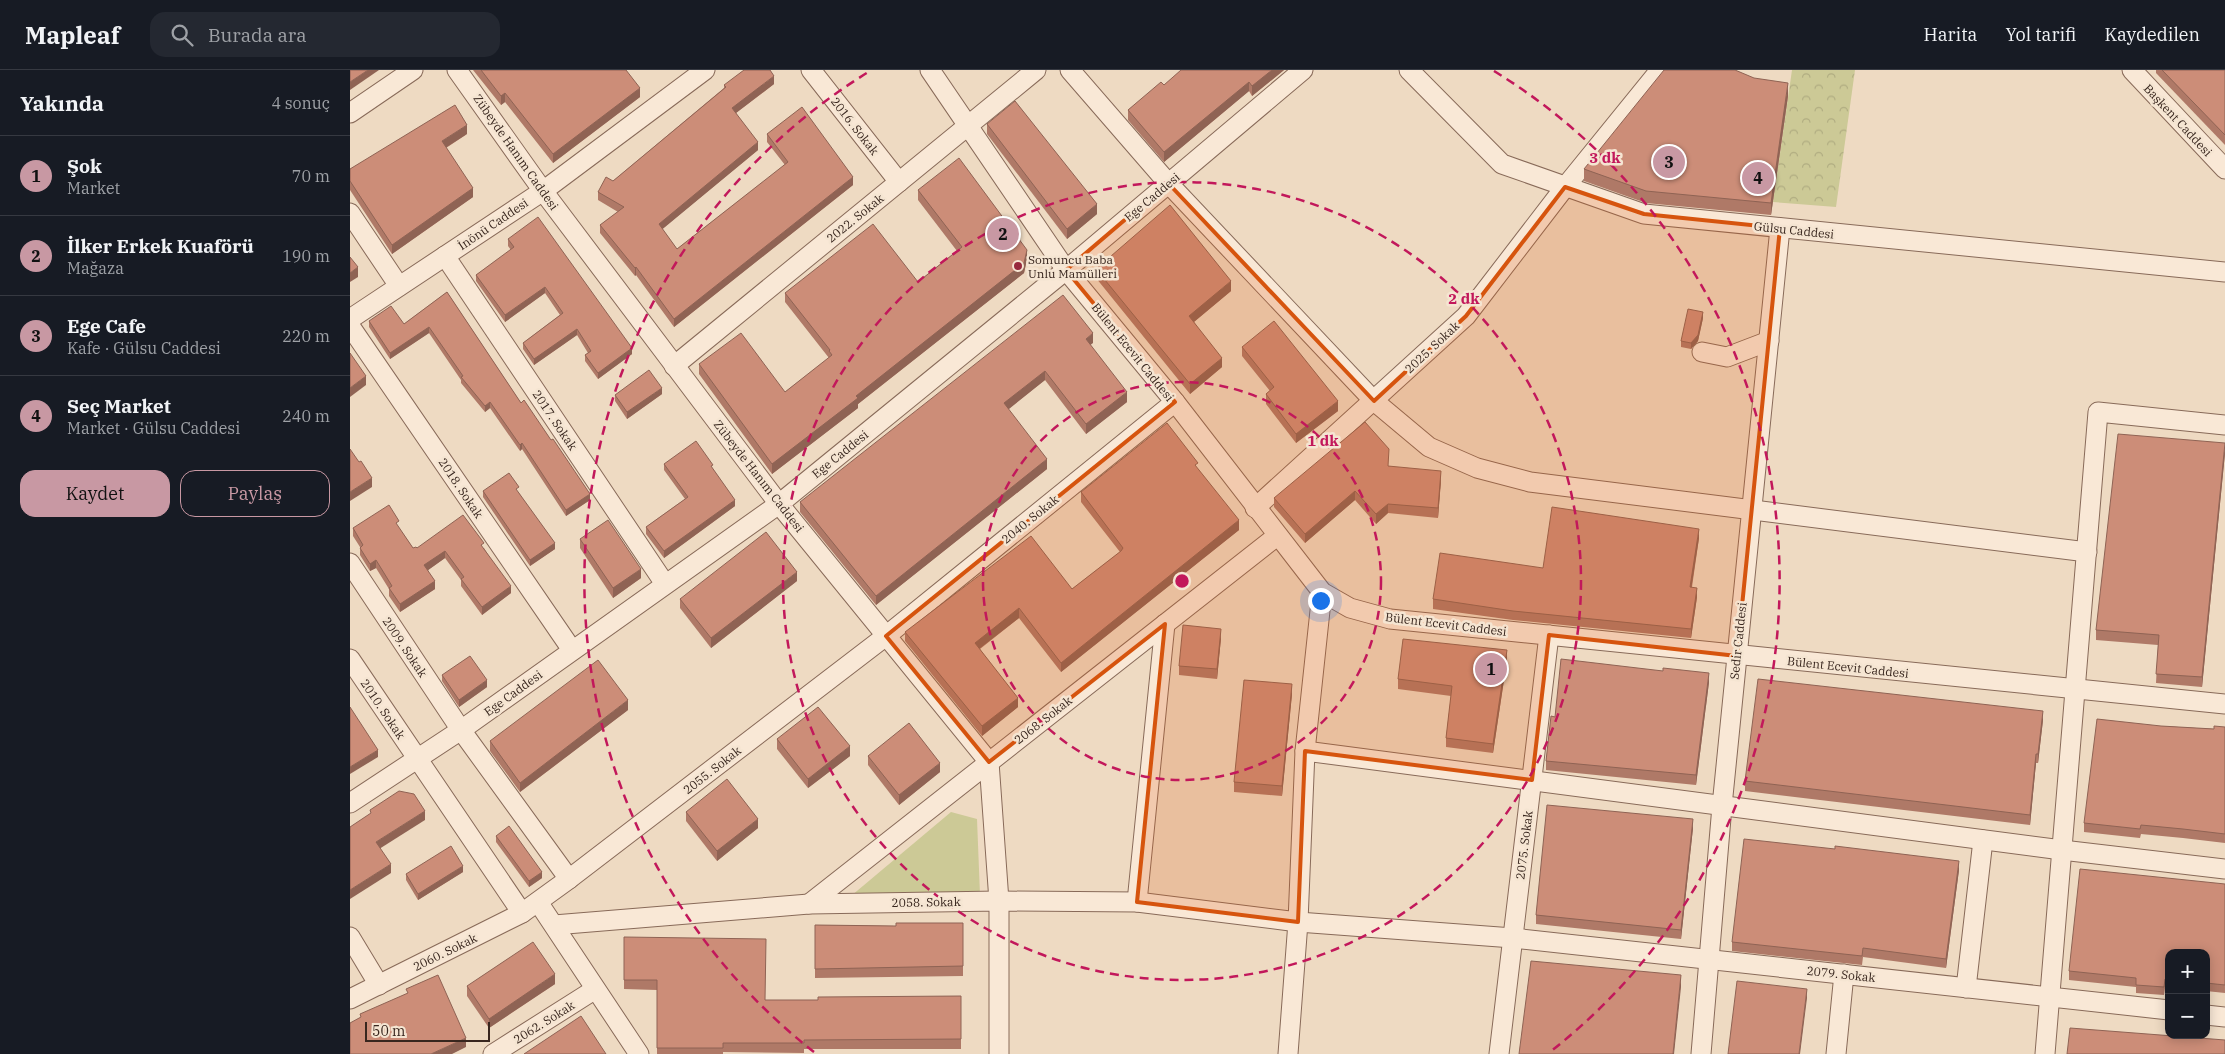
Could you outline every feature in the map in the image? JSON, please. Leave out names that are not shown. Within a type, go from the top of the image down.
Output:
[{"type":"street","points":[[350,113],[413,70]]},
{"type":"street","name":"Zübeyde Hanım Caddesi","points":[[457,70],[542,191],[778,504],[990,762]]},
{"type":"street","name":"İnönü Caddesi","points":[[350,319],[542,191],[704,70]]},
{"type":"street","name":"2016. Sokak","points":[[811,70],[899,182]]},
{"type":"street","name":"Bülent Ecevit Caddesi","points":[[930,70],[1066,270],[1175,402],[1276,536],[1322,592],[1350,608],[1390,619],[1737,656],[2225,704]]},
{"type":"street","name":"2022. Sokak","points":[[674,366],[1036,70]]},
{"type":"street","points":[[1070,70],[1168,183],[1374,401],[1429,447],[1477,468],[1530,482],[2087,552]]},
{"type":"street","name":"Ege Caddesi","points":[[350,803],[461,730],[778,504],[1066,270],[1303,70]]},
{"type":"street","name":"Gülsu Caddesi","points":[[1409,70],[1502,164],[1644,214],[2225,272]]},
{"type":"street","name":"2025. Sokak","points":[[1255,508],[1466,316],[1565,187],[1660,70]]},
{"type":"street","name":"Başkent Caddesi","points":[[2132,70],[2225,169]]},
{"type":"street","points":[[350,213],[400,286]]},
{"type":"street","name":"Sedir Caddesi","points":[[1701,1054],[1722,806],[1780,228]]},
{"type":"street","name":"2017. Sokak","points":[[446,256],[665,584]]},
{"type":"street","name":"2018. Sokak","points":[[350,326],[572,650]]},
{"type":"street","points":[[1702,352],[1728,356],[1769,341]]},
{"type":"street","name":"2040. Sokak","points":[[886,636],[1175,402]]},
{"type":"street","points":[[2045,1054],[2098,412],[2225,425]]},
{"type":"street","name":"2068. Sokak","points":[[809,904],[1276,536]]},
{"type":"street","name":"2009. Sokak","points":[[350,563],[461,730],[569,880]]},
{"type":"street","points":[[1288,1054],[1298,922],[1305,751],[1322,592]]},
{"type":"street","points":[[1136,902],[1166,624]]},
{"type":"street","name":"2055. Sokak","points":[[538,902],[886,636]]},
{"type":"street","name":"2075. Sokak","points":[[1499,1054],[1549,636]]},
{"type":"street","name":"2010. Sokak","points":[[350,659],[522,913]]},
{"type":"street","points":[[1305,751],[1983,840],[2225,868]]},
{"type":"street","points":[[990,762],[999,901],[999,1054]]},
{"type":"street","points":[[1966,988],[1983,840]]},
{"type":"street","name":"2058. Sokak","points":[[554,925],[809,904],[999,901],[1136,902],[1298,922],[1513,938]]},
{"type":"street","points":[[538,902],[594,990],[639,1054]]},
{"type":"street","name":"2060. Sokak","points":[[350,999],[522,913],[538,902]]},
{"type":"street","points":[[350,937],[378,984]]},
{"type":"street","name":"2079. Sokak","points":[[1513,938],[2165,1010]]},
{"type":"street","points":[[1836,1054],[1844,974]]},
{"type":"street","name":"2062. Sokak","points":[[493,1054],[594,990]]},
{"type":"street","points":[[2210,1015],[2225,1017]]},
{"type":"highlighted area","points":[[1168,183],[1374,401],[1466,316],[1565,187],[1644,214],[1780,228],[1737,656],[1549,635],[1532,780],[1305,751],[1298,922],[1137,902],[1165,624],[989,762],[886,636],[1175,402],[1066,270]]},
{"type":"green space","points":[[1792,70],[1855,70],[1836,207],[1773,202]]},
{"type":"green space","points":[[951,812],[977,819],[980,895],[851,896]]},
{"type":"building","points":[[350,70],[368,70],[350,82]]},
{"type":"building","points":[[481,70],[626,70],[640,88],[553,154],[505,93],[501,96]]},
{"type":"building","points":[[744,70],[770,70],[774,76],[732,108],[758,142],[659,224],[677,249],[788,162],[767,134],[802,107],[853,177],[674,319],[636,267],[600,225],[624,207],[598,192],[606,177],[613,181]]},
{"type":"building","points":[[1181,70],[1272,70],[1252,86],[1249,82],[1164,152],[1128,110],[1161,82],[1164,85]]},
{"type":"building","points":[[1664,70],[1735,70],[1754,78],[1788,83],[1771,203],[1646,191],[1584,169]]},
{"type":"building","points":[[2162,70],[2225,70],[2225,135]]},
{"type":"building","points":[[1015,101],[1097,204],[1067,229],[987,124]]},
{"type":"building","points":[[455,105],[467,125],[442,141],[473,188],[392,245],[350,181],[350,169]]},
{"type":"building","points":[[959,158],[1027,250],[1024,263],[856,396],[858,398],[772,464],[699,364],[741,333],[785,392],[832,355],[785,293],[873,224],[918,282],[962,247],[918,190]]},
{"type":"building","points":[[1170,205],[1231,281],[1189,316],[1222,358],[1190,384],[1096,269]]},
{"type":"building","points":[[538,217],[632,348],[598,373],[585,355],[591,351],[577,329],[534,359],[523,343],[563,313],[545,287],[505,315],[476,275],[514,247],[508,239]]},
{"type":"building","points":[[350,257],[358,267],[350,273]]},
{"type":"building","points":[[447,292],[521,403],[524,400],[590,494],[566,510],[522,443],[520,445],[490,402],[485,406],[461,377],[463,376],[429,327],[390,353],[369,321],[391,306],[404,324]]},
{"type":"building","points":[[1063,295],[1093,333],[1086,339],[1127,392],[1086,424],[1045,371],[1004,403],[1047,459],[876,596],[800,502]]},
{"type":"building","points":[[1688,309],[1703,312],[1698,335],[1691,343],[1681,341]]},
{"type":"building","points":[[1274,321],[1338,401],[1296,434],[1266,394],[1274,387],[1242,347]]},
{"type":"building","points":[[350,353],[366,376],[350,388]]},
{"type":"building","points":[[649,370],[662,388],[627,412],[615,395]]},
{"type":"building","points":[[1365,422],[1389,449],[1388,466],[1441,471],[1438,508],[1388,504],[1376,514],[1355,491],[1305,534],[1274,498]]},
{"type":"building","points":[[1167,423],[1198,463],[1195,465],[1239,520],[1061,663],[1019,608],[975,643],[1018,698],[982,726],[905,632],[1031,536],[1072,589],[1121,551],[1123,548],[1081,492]]},
{"type":"building","points":[[2118,434],[2225,443],[2202,677],[2156,674],[2159,635],[2096,630]]},
{"type":"building","points":[[696,441],[735,500],[664,551],[646,527],[688,497],[664,464]]},
{"type":"building","points":[[350,449],[359,462],[361,461],[372,478],[350,492]]},
{"type":"building","points":[[509,473],[519,487],[516,489],[555,543],[530,560],[483,491]]},
{"type":"building","points":[[389,505],[399,521],[396,523],[413,548],[417,548],[463,515],[484,543],[481,545],[511,586],[482,607],[461,579],[464,577],[445,551],[424,565],[435,581],[400,604],[389,588],[392,586],[376,560],[370,564],[360,548],[363,545],[353,528]]},
{"type":"building","points":[[1552,507],[1699,529],[1690,587],[1697,588],[1691,629],[1513,611],[1433,599],[1440,553],[1543,568]]},
{"type":"building","points":[[608,520],[641,569],[613,588],[580,539]]},
{"type":"building","points":[[766,532],[797,572],[711,638],[680,599]]},
{"type":"building","points":[[1183,625],[1221,629],[1217,669],[1179,666]]},
{"type":"building","points":[[1403,639],[1507,650],[1493,744],[1446,738],[1452,686],[1398,679]]},
{"type":"building","points":[[470,656],[487,680],[459,700],[442,675]]},
{"type":"building","points":[[1561,659],[1663,671],[1663,668],[1709,673],[1696,775],[1546,761],[1551,716],[1555,717]]},
{"type":"building","points":[[598,660],[628,700],[520,783],[490,741]]},
{"type":"building","points":[[1758,679],[2043,711],[2038,754],[2036,754],[2030,815],[1745,781]]},
{"type":"building","points":[[1244,680],[1292,684],[1282,786],[1234,782]]},
{"type":"building","points":[[350,707],[378,750],[350,767]]},
{"type":"building","points":[[818,707],[850,746],[808,779],[777,739]]},
{"type":"building","points":[[2097,719],[2161,726],[2214,729],[2214,726],[2225,727],[2225,834],[2141,825],[2140,829],[2084,823]]},
{"type":"building","points":[[909,723],[940,763],[899,795],[868,756]]},
{"type":"building","points":[[727,779],[758,819],[717,851],[686,812]]},
{"type":"building","points":[[399,791],[414,794],[425,811],[376,842],[391,864],[350,890],[350,827],[371,813],[370,810]]},
{"type":"building","points":[[1547,805],[1693,819],[1681,930],[1536,915]]},
{"type":"building","points":[[509,826],[542,872],[529,881],[496,836]]},
{"type":"building","points":[[1744,839],[1835,849],[1835,846],[1959,861],[1946,959],[1863,948],[1862,956],[1732,942]]},
{"type":"building","points":[[451,846],[463,866],[418,894],[406,874]]},
{"type":"building","points":[[2080,869],[2225,884],[2225,985],[2210,983],[2210,949],[2165,949],[2164,987],[2136,985],[2136,978],[2069,971]]},
{"type":"building","points":[[896,923],[963,923],[963,966],[815,969],[815,925],[896,926]]},
{"type":"building","points":[[624,937],[766,939],[765,1000],[818,1000],[818,997],[961,996],[961,1039],[804,1040],[804,1043],[723,1043],[723,1048],[657,1048],[657,980],[624,980]]},
{"type":"building","points":[[533,942],[555,974],[489,1019],[467,986]]},
{"type":"building","points":[[1531,961],[1681,975],[1673,1054],[1519,1054]]},
{"type":"building","points":[[438,975],[466,1038],[431,1054],[350,1054],[350,1023],[361,1017],[360,1014],[408,993],[406,989]]},
{"type":"building","points":[[1737,981],[1807,989],[1799,1054],[1728,1054]]},
{"type":"building","points":[[581,1016],[606,1054],[524,1054]]},
{"type":"building","points":[[2070,1028],[2165,1035],[2165,1039],[2225,1040],[2225,1054],[2067,1054]]},
{"type":"place","name":"Ege Cafe","points":[[1669,162]]},
{"type":"place","name":"Seç Market","points":[[1758,178]]},
{"type":"place","name":"İlker Erkek Kuaförü","points":[[1003,234]]},
{"type":"place","name":"Somuncu Baba Unlu Mamülleri","points":[[1018,266]]},
{"type":"place","name":"Şok","points":[[1491,669]]}]
